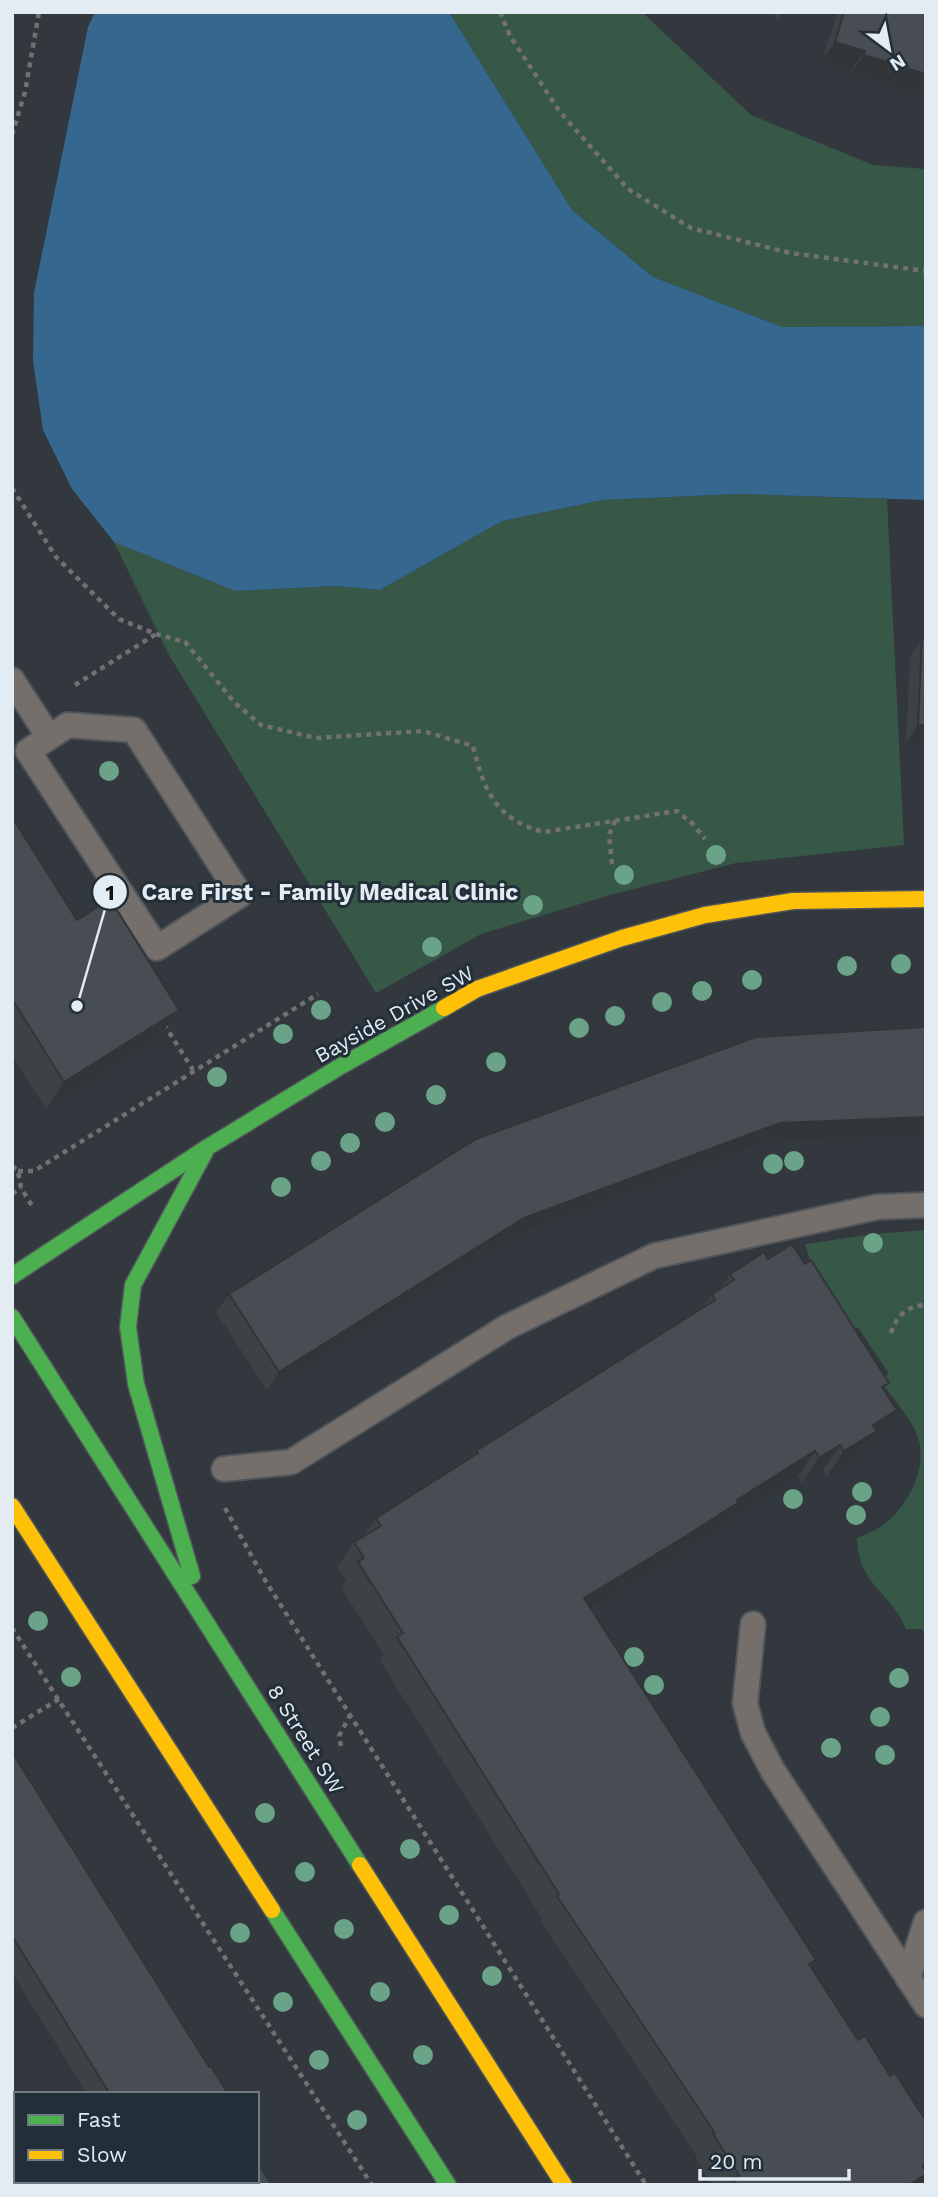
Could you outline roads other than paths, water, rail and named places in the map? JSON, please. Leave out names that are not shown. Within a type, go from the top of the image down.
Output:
[{"type":"main road","name":"Bayside Drive SW","points":[[12,1276],[208,1147],[341,1066],[477,989],[622,938],[705,915],[793,901],[926,899]]},
{"type":"main road","points":[[204,1618],[136,1384],[128,1327],[133,1285],[208,1147]]},
{"type":"main road","name":"8 Street SW","points":[[12,1317],[564,2185]]},
{"type":"main road","points":[[12,1506],[448,2185]]},
{"type":"lane","points":[[12,680],[48,737]]},
{"type":"lane","points":[[68,725],[134,730],[240,895],[157,948],[28,751],[48,737],[68,725]]},
{"type":"lane","points":[[224,1469],[290,1462],[507,1327],[654,1256],[877,1207],[926,1205]]},
{"type":"lane","points":[[753,1624],[745,1703],[753,1733],[774,1771],[926,2005]]},
{"type":"lane","points":[[908,1978],[926,1922]]},
{"type":"water","points":[[95,12],[449,12],[572,210],[653,277],[782,327],[926,326],[926,500],[738,494],[603,500],[502,521],[380,590],[336,586],[235,591],[114,542],[72,489],[43,430],[33,361],[34,293],[88,27]]},
{"type":"place","name":"Care First - Family Medical Clinic","points":[[77,1006]]}]
